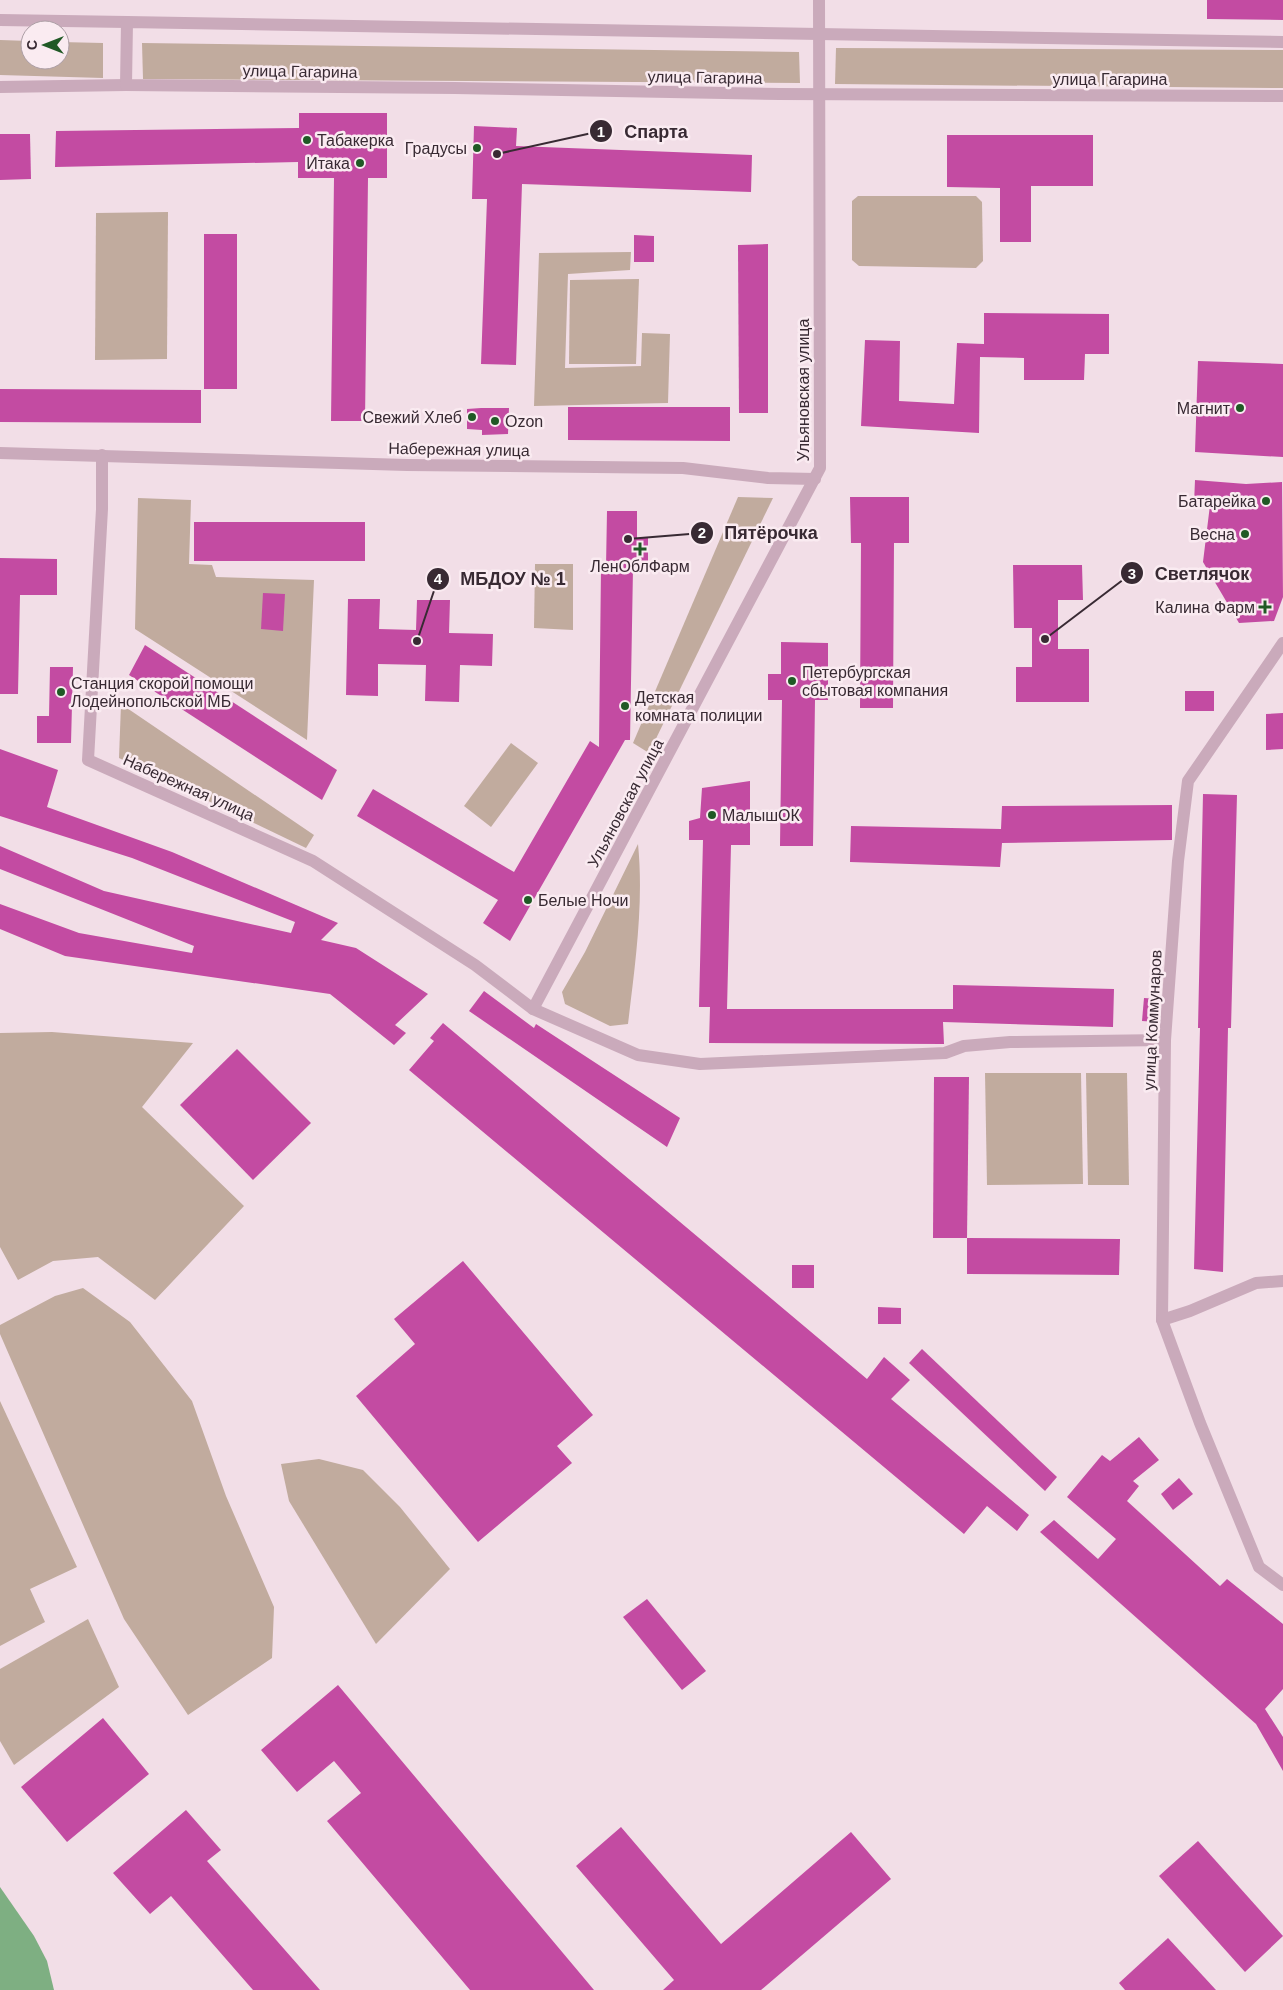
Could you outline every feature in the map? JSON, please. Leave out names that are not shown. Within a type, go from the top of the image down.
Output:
[{"type":"street","name":"Ульяновская улица","points":[[533,1009],[820,468],[819,0]]},
{"type":"street","points":[[0,20],[1283,42]]},
{"type":"street","points":[[126,85],[127,22]]},
{"type":"street","name":"улица Гагарина","points":[[0,87],[126,85],[819,94],[1283,96]]},
{"type":"street","name":"Набережная улица","points":[[0,453],[407,465],[498,464],[592,468],[683,468],[768,478],[815,479]]},
{"type":"street","name":"Набережная улица","points":[[102,456],[102,509],[88,760],[313,860],[475,966],[533,1009]]},
{"type":"street","name":"улица Коммунаров","points":[[1283,643],[1188,781],[1178,861],[1165,1040],[1162,1320],[1200,1423],[1259,1567],[1283,1585]]},
{"type":"street","points":[[533,1009],[638,1055],[700,1064],[945,1053],[964,1046],[1010,1042],[1165,1040]]},
{"type":"street","points":[[1162,1320],[1190,1311],[1256,1283],[1283,1281]]},
{"type":"shaded area","points":[[0,40],[20,41],[20,70],[70,70],[70,42],[103,43],[103,78],[0,75]]},
{"type":"shaded area","points":[[142,43],[799,52],[800,83],[143,79]]},
{"type":"shaded area","points":[[836,48],[1283,50],[1283,88],[835,84]]},
{"type":"shaded area","points":[[858,196],[976,196],[982,202],[983,261],[976,268],[859,266],[852,260],[852,201]]},
{"type":"shaded area","points":[[168,212],[167,359],[95,360],[96,213]]},
{"type":"shaded area","points":[[631,252],[630,270],[568,274],[565,368],[641,366],[642,333],[670,334],[668,403],[534,406],[539,253]]},
{"type":"shaded area","points":[[639,279],[636,364],[569,364],[570,280]]},
{"type":"shaded area","points":[[738,497],[773,498],[649,753],[633,743]]},
{"type":"shaded area","points":[[138,498],[191,500],[189,564],[212,565],[216,577],[314,580],[307,740],[135,629]]},
{"type":"shaded area","points":[[535,564],[573,564],[573,630],[534,628]]},
{"type":"shaded area","points":[[121,704],[314,835],[306,848],[119,758]]},
{"type":"shaded area","points":[[511,743],[538,763],[491,827],[464,806]]},
{"type":"shaded area","points":[[638,844],[640,867],[639,912],[628,1024],[610,1026],[565,1004],[562,992],[585,952]]},
{"type":"shaded area","points":[[52,1032],[193,1043],[142,1107],[244,1206],[155,1300],[98,1257],[53,1261],[18,1280],[0,1247],[0,1033]]},
{"type":"shaded area","points":[[985,1073],[1081,1073],[1083,1184],[987,1185]]},
{"type":"shaded area","points":[[1086,1073],[1127,1073],[1129,1185],[1088,1185]]},
{"type":"shaded area","points":[[83,1288],[130,1322],[192,1401],[226,1496],[274,1607],[272,1658],[188,1715],[124,1619],[0,1334],[0,1325],[55,1296]]},
{"type":"shaded area","points":[[0,1401],[77,1567],[30,1589],[45,1622],[0,1646]]},
{"type":"shaded area","points":[[319,1459],[363,1470],[400,1507],[450,1569],[376,1644],[289,1501],[281,1464]]},
{"type":"shaded area","points":[[88,1619],[119,1687],[14,1765],[0,1741],[0,1669]]},
{"type":"shaded area","points":[[0,1887],[34,1936],[47,1961],[54,1990],[0,1990]]},
{"type":"building","points":[[1207,0],[1283,0],[1283,20],[1207,19]]},
{"type":"building","points":[[299,113],[387,113],[387,178],[368,178],[365,421],[331,421],[334,178],[298,178],[298,162],[55,167],[56,131],[299,128]]},
{"type":"building","points":[[474,126],[517,128],[516,146],[752,155],[751,192],[522,184],[516,365],[481,364],[487,199],[472,199]]},
{"type":"building","points":[[0,134],[30,134],[31,179],[0,180]]},
{"type":"building","points":[[947,135],[1093,135],[1093,186],[1031,186],[1031,242],[1000,242],[1000,188],[947,187]]},
{"type":"building","points":[[204,234],[237,234],[237,389],[204,389]]},
{"type":"building","points":[[634,235],[654,236],[654,262],[634,262]]},
{"type":"building","points":[[768,244],[768,413],[739,413],[738,245]]},
{"type":"building","points":[[984,313],[1109,314],[1109,354],[1085,354],[1084,380],[1024,380],[1024,358],[980,357],[979,433],[861,426],[865,340],[900,341],[899,401],[954,404],[957,343],[984,344]]},
{"type":"building","name":"Магнит","points":[[1198,361],[1283,364],[1283,457],[1195,452]]},
{"type":"building","points":[[0,389],[201,390],[201,423],[0,422]]},
{"type":"building","points":[[568,407],[730,407],[730,441],[568,440]]},
{"type":"building","name":"Ozon","points":[[509,408],[508,434],[482,435],[482,430],[467,429],[467,409]]},
{"type":"building","name":"Весна","points":[[1195,480],[1246,484],[1282,482],[1283,597],[1274,621],[1239,623],[1203,562],[1210,505],[1194,504]]},
{"type":"building","points":[[850,497],[909,497],[909,543],[894,543],[893,708],[860,708],[861,543],[851,543]]},
{"type":"building","points":[[607,511],[637,511],[637,538],[648,538],[648,568],[633,568],[630,740],[625,740],[510,941],[483,923],[498,900],[357,816],[373,789],[514,872],[590,741],[599,747],[601,567],[606,567]]},
{"type":"building","points":[[194,522],[365,522],[365,561],[194,561]]},
{"type":"building","points":[[0,558],[57,559],[57,595],[20,595],[18,694],[0,694]]},
{"type":"building","points":[[1013,565],[1082,565],[1083,600],[1058,600],[1058,649],[1089,649],[1089,702],[1016,702],[1016,667],[1032,667],[1032,628],[1014,628]]},
{"type":"building","points":[[263,593],[285,594],[283,631],[261,629]]},
{"type":"building","points":[[348,599],[380,599],[379,629],[416,630],[417,600],[450,600],[449,633],[493,634],[492,666],[460,665],[459,702],[425,701],[426,665],[378,664],[378,696],[346,695]]},
{"type":"building","points":[[781,642],[828,643],[828,700],[815,700],[813,846],[780,846],[782,700],[768,700],[768,674],[781,674]]},
{"type":"building","points":[[145,645],[337,770],[322,800],[129,675]]},
{"type":"building","name":"Станция скорой помощи Лодейнопольской МБ","points":[[50,667],[73,667],[71,743],[37,743],[37,716],[49,716]]},
{"type":"building","points":[[1185,691],[1214,691],[1214,711],[1185,711]]},
{"type":"building","points":[[1283,713],[1283,749],[1266,750],[1266,714]]},
{"type":"building","points":[[0,749],[58,770],[47,807],[172,852],[338,923],[321,940],[356,948],[428,994],[395,1025],[406,1033],[394,1045],[330,994],[65,956],[0,929],[0,904],[79,933],[192,953],[194,946],[0,869],[0,846],[104,891],[291,933],[295,922],[132,858],[0,816]]},
{"type":"building","points":[[750,781],[750,845],[731,845],[727,1009],[953,1009],[953,985],[1114,989],[1113,1027],[943,1022],[944,1044],[709,1043],[710,1007],[699,1007],[703,840],[689,840],[689,821],[700,818],[702,788]]},
{"type":"building","points":[[1203,794],[1237,795],[1231,1028],[1228,1028],[1223,1272],[1194,1269]]},
{"type":"building","points":[[1172,805],[1172,840],[1002,843],[1000,867],[850,862],[851,826],[1001,829],[1002,806]]},
{"type":"building","points":[[484,991],[534,1028],[536,1024],[680,1118],[667,1147],[469,1011]]},
{"type":"building","points":[[1144,998],[1159,999],[1157,1022],[1142,1021]]},
{"type":"building","points":[[443,1023],[867,1379],[884,1357],[910,1380],[891,1399],[1029,1515],[1017,1531],[987,1506],[964,1534],[409,1070],[434,1041],[430,1038]]},
{"type":"building","points":[[237,1049],[311,1123],[253,1180],[180,1105]]},
{"type":"building","points":[[934,1077],[969,1077],[967,1238],[933,1238]]},
{"type":"building","points":[[967,1238],[1120,1239],[1119,1275],[967,1274]]},
{"type":"building","points":[[463,1261],[593,1415],[557,1446],[572,1463],[478,1542],[356,1396],[415,1344],[394,1319]]},
{"type":"building","points":[[792,1265],[814,1265],[814,1288],[792,1288]]},
{"type":"building","points":[[878,1307],[901,1308],[901,1324],[878,1324]]},
{"type":"building","points":[[922,1349],[1057,1477],[1045,1491],[909,1363]]},
{"type":"building","points":[[1139,1437],[1159,1460],[1133,1481],[1139,1486],[1127,1501],[1220,1586],[1227,1579],[1283,1624],[1283,1689],[1265,1709],[1283,1737],[1283,1771],[1256,1724],[1040,1532],[1054,1520],[1098,1559],[1116,1539],[1067,1497],[1102,1455],[1110,1461]]},
{"type":"building","points":[[1179,1478],[1193,1494],[1173,1510],[1161,1494]]},
{"type":"building","points":[[647,1599],[706,1671],[682,1690],[623,1617]]},
{"type":"building","points":[[338,1685],[594,1990],[470,1990],[327,1821],[361,1793],[334,1761],[297,1792],[261,1750]]},
{"type":"building","points":[[103,1718],[149,1774],[67,1842],[21,1787]]},
{"type":"building","points":[[186,1810],[221,1850],[207,1861],[320,1990],[253,1990],[171,1896],[150,1914],[113,1873]]},
{"type":"building","points":[[621,1827],[721,1944],[851,1832],[891,1879],[761,1990],[663,1990],[674,1980],[576,1866]]},
{"type":"building","points":[[1198,1841],[1283,1936],[1245,1972],[1159,1876]]},
{"type":"building","points":[[1168,1938],[1216,1990],[1125,1990],[1119,1983]]},
{"type":"place","name":"Табакерка","points":[[307,140]]},
{"type":"place","name":"Градусы","points":[[477,148]]},
{"type":"place","name":"Спарта","points":[[497,154]]},
{"type":"place","name":"Итака","points":[[360,163]]},
{"type":"place","name":"Магнит","points":[[1240,408]]},
{"type":"place","name":"Свежий Хлеб","points":[[472,417]]},
{"type":"place","name":"Ozon","points":[[495,421]]},
{"type":"place","name":"Батарейка","points":[[1266,501]]},
{"type":"place","name":"Весна","points":[[1245,534]]},
{"type":"place","name":"Пятёрочка","points":[[628,539]]},
{"type":"place","name":"ЛенОблФарм","points":[[640,549]]},
{"type":"place","name":"Калина Фарм","points":[[1265,607]]},
{"type":"place","name":"Светлячок","points":[[1045,639]]},
{"type":"place","name":"МБДОУ № 1","points":[[417,641]]},
{"type":"place","name":"Петербургская сбытовая компания","points":[[792,681]]},
{"type":"place","name":"Станция скорой помощи Лодейнопольской МБ","points":[[61,692]]},
{"type":"place","name":"Детская комната полиции","points":[[625,706]]},
{"type":"place","name":"МалышОК","points":[[712,815]]},
{"type":"place","name":"Белые Ночи","points":[[528,900]]}]
